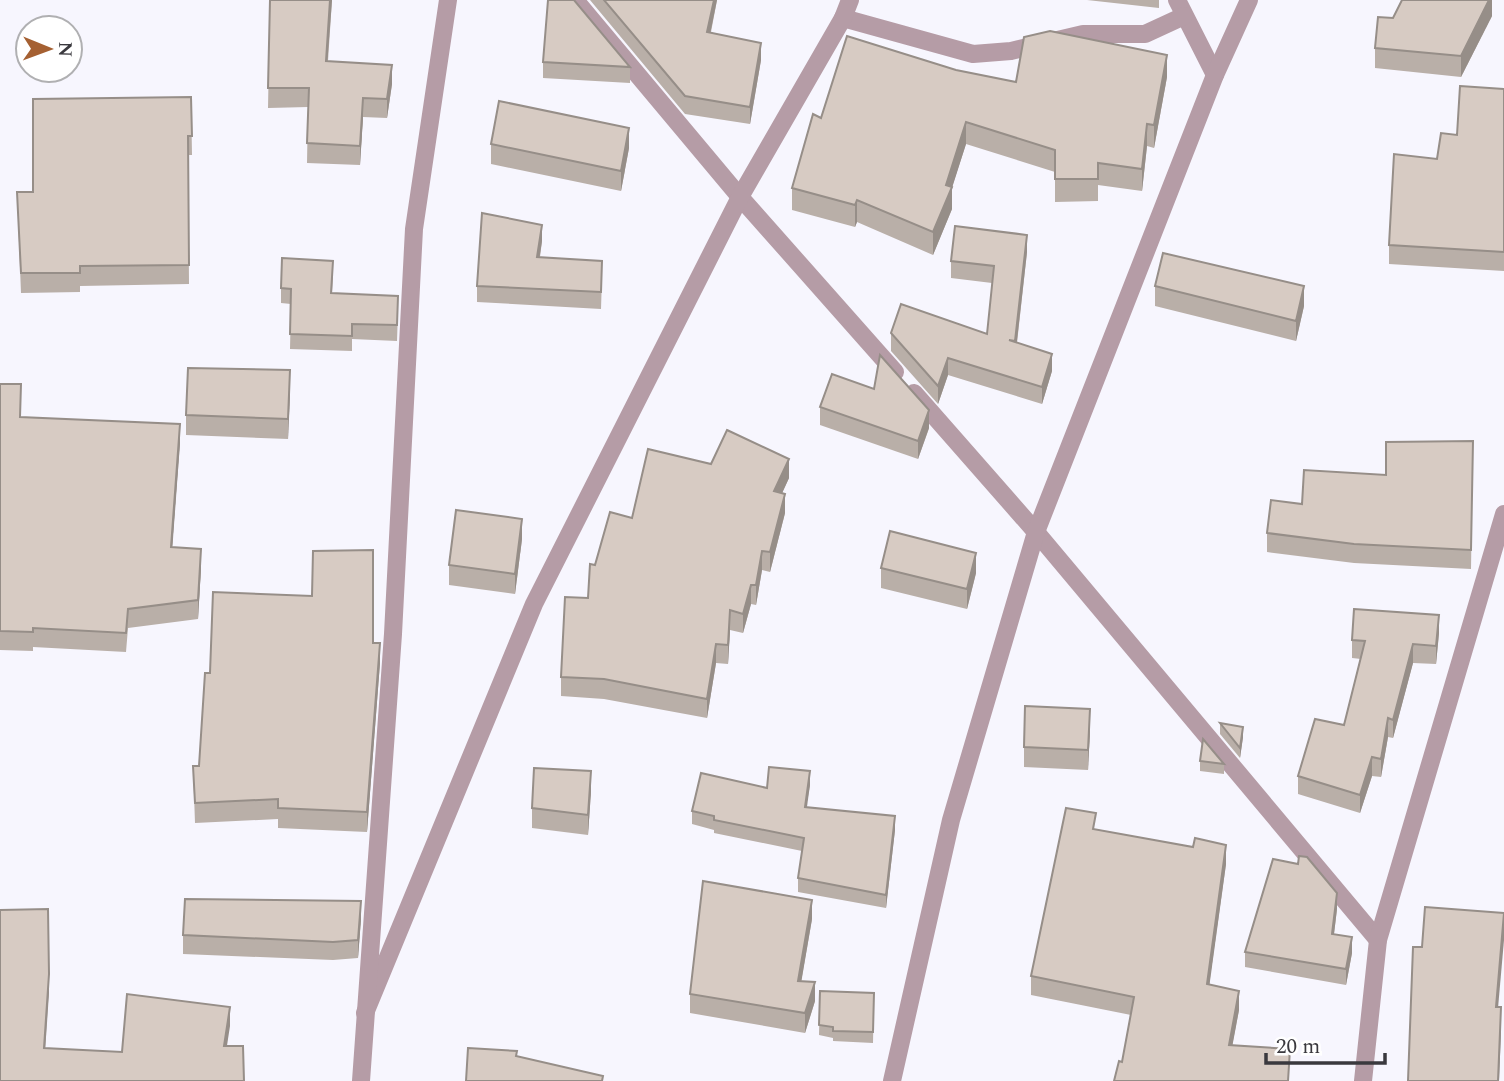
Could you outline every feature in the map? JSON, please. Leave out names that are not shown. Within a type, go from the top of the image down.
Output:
[{"type":"street","points":[[361,1081],[393,634],[414,229],[448,0]]},
{"type":"street","points":[[575,0],[740,197],[1036,532],[1378,940]]},
{"type":"street","points":[[365,1013],[534,604],[740,197],[843,18],[850,0]]},
{"type":"street","points":[[892,1081],[951,820],[1036,532],[1215,75],[1249,0]]},
{"type":"street","points":[[843,18],[973,54],[1011,51],[1083,34],[1145,34],[1181,8],[1215,75]]},
{"type":"street","points":[[1363,1081],[1378,940],[1504,514]]},
{"type":"building","points":[[270,0],[330,0],[326,61],[392,65],[387,99],[363,98],[360,146],[307,143],[309,88],[268,88]]},
{"type":"building","points":[[548,0],[574,0],[630,67],[543,62]]},
{"type":"building","points":[[604,0],[714,0],[707,32],[761,43],[750,107],[685,96]]},
{"type":"building","points":[[1402,0],[1489,0],[1461,56],[1375,48],[1378,17],[1393,18]]},
{"type":"building","points":[[1050,31],[1167,55],[1154,125],[1147,124],[1142,169],[1098,163],[1098,179],[1055,179],[1055,150],[966,122],[946,185],[952,187],[933,232],[857,200],[855,205],[792,188],[813,114],[821,118],[847,36],[956,70],[1016,82],[1024,37]]},
{"type":"building","points":[[1460,86],[1504,89],[1504,252],[1389,245],[1394,154],[1437,159],[1441,133],[1457,135]]},
{"type":"building","points":[[191,97],[192,136],[188,136],[189,265],[80,266],[80,273],[21,273],[17,192],[33,192],[33,99]]},
{"type":"building","points":[[499,101],[629,128],[621,171],[491,144]]},
{"type":"building","points":[[482,213],[542,225],[537,257],[602,261],[601,292],[477,286]]},
{"type":"building","points":[[955,226],[1027,235],[1015,341],[1009,340],[1052,354],[1042,387],[948,358],[938,386],[891,333],[901,304],[987,334],[994,266],[951,261]]},
{"type":"building","points":[[1163,253],[1304,286],[1296,321],[1155,286]]},
{"type":"building","points":[[282,258],[333,261],[331,293],[398,296],[397,325],[352,324],[352,336],[290,334],[291,289],[281,288]]},
{"type":"building","points":[[880,355],[929,410],[918,441],[820,407],[832,374],[874,389]]},
{"type":"building","points":[[188,368],[290,370],[288,419],[186,415]]},
{"type":"building","points":[[0,384],[21,384],[20,417],[180,424],[171,547],[201,549],[198,600],[128,609],[126,633],[33,628],[33,632],[0,631]]},
{"type":"building","points":[[727,430],[789,459],[774,491],[785,494],[770,552],[762,551],[756,585],[751,585],[743,614],[730,610],[728,645],[716,644],[707,699],[604,679],[561,677],[565,597],[588,598],[590,564],[595,565],[610,512],[632,518],[648,449],[711,464]]},
{"type":"building","points":[[1473,441],[1471,550],[1354,544],[1267,533],[1271,500],[1302,504],[1304,470],[1386,475],[1386,442]]},
{"type":"building","points":[[456,510],[522,519],[515,574],[449,565]]},
{"type":"building","points":[[890,531],[976,553],[967,589],[881,568]]},
{"type":"building","points":[[373,550],[373,643],[380,643],[367,812],[278,808],[278,799],[195,803],[193,766],[199,766],[205,673],[210,673],[213,592],[312,596],[313,551]]},
{"type":"building","points":[[1354,609],[1439,615],[1436,646],[1413,644],[1393,720],[1388,718],[1381,759],[1372,757],[1360,795],[1298,776],[1315,719],[1344,725],[1365,641],[1352,640]]},
{"type":"building","points":[[1025,706],[1090,709],[1088,750],[1024,747]]},
{"type":"building","points":[[1220,723],[1243,727],[1240,748]]},
{"type":"building","points":[[1203,739],[1224,764],[1200,761]]},
{"type":"building","points":[[769,767],[810,771],[805,807],[895,816],[886,895],[798,878],[804,838],[714,820],[714,816],[692,811],[701,773],[767,788]]},
{"type":"building","points":[[534,768],[591,771],[588,815],[532,808]]},
{"type":"building","points":[[1066,808],[1096,813],[1093,829],[1193,847],[1195,838],[1226,845],[1207,984],[1239,991],[1229,1045],[1290,1049],[1288,1081],[1114,1081],[1119,1061],[1122,1062],[1134,997],[1031,976]]},
{"type":"building","points":[[1299,856],[1307,857],[1337,893],[1332,934],[1352,937],[1346,969],[1245,952],[1273,859],[1298,864]]},
{"type":"building","points":[[703,881],[812,900],[798,981],[815,982],[805,1013],[690,994]]},
{"type":"building","points":[[185,899],[361,901],[358,940],[333,942],[183,935]]},
{"type":"building","points":[[1425,907],[1504,913],[1496,1007],[1501,1007],[1498,1081],[1408,1081],[1413,947],[1422,947]]},
{"type":"building","points":[[48,909],[49,974],[44,1048],[122,1052],[127,994],[230,1007],[224,1046],[243,1046],[244,1081],[0,1081],[0,910]]},
{"type":"building","points":[[820,991],[874,993],[873,1032],[833,1031],[833,1027],[819,1025]]},
{"type":"building","points":[[468,1048],[517,1051],[516,1056],[603,1076],[602,1081],[466,1081]]}]
